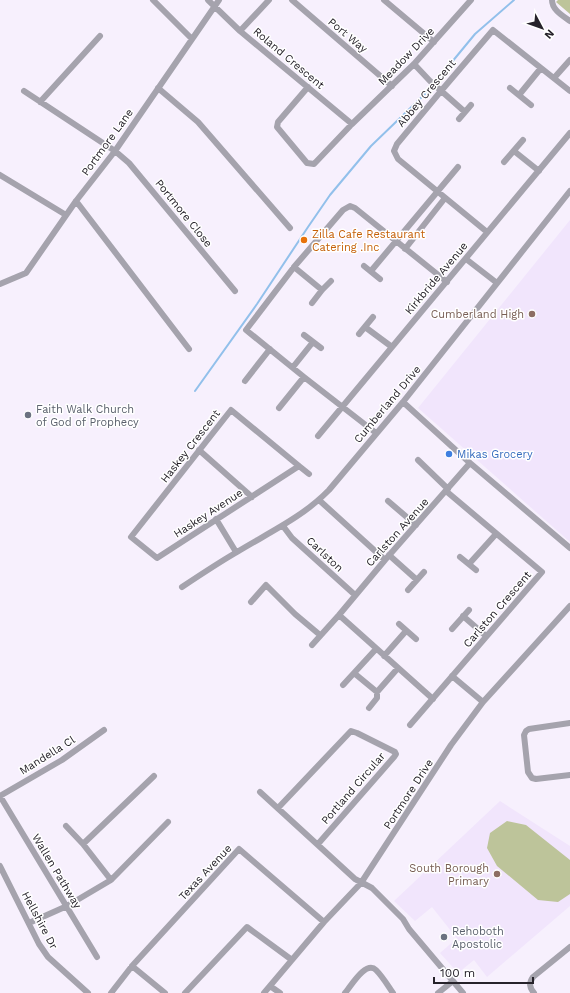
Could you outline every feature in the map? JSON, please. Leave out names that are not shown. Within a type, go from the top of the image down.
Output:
[{"type":"street","points":[[153,0],[192,38]]},
{"type":"street","name":"Roland Crescent","points":[[208,0],[240,31],[352,124]]},
{"type":"street","name":"Portmore Lane","points":[[0,284],[26,273],[76,201],[115,151],[219,0]]},
{"type":"street","points":[[240,31],[269,0]]},
{"type":"street","name":"Port Way","points":[[292,0],[392,86]]},
{"type":"street","points":[[384,0],[434,42]]},
{"type":"street","name":"Meadow Drive","points":[[308,87],[278,122],[278,127],[307,163],[314,164],[352,124],[414,64],[471,0]]},
{"type":"street","points":[[552,0],[554,8],[570,21]]},
{"type":"street","name":"Abbey Crescent","points":[[487,232],[398,160],[394,151],[397,144],[440,91],[493,30],[570,91]]},
{"type":"street","points":[[40,102],[100,36]]},
{"type":"street","points":[[554,78],[570,60]]},
{"type":"street","points":[[414,64],[440,91],[465,112]]},
{"type":"street","points":[[518,95],[541,68]]},
{"type":"street","points":[[158,88],[198,122],[290,228]]},
{"type":"street","points":[[510,88],[531,105]]},
{"type":"street","name":"Portmore Close","points":[[24,91],[115,151],[129,163],[235,291]]},
{"type":"street","points":[[459,119],[471,105]]},
{"type":"street","name":"Kirkbride Avenue","points":[[318,436],[570,133]]},
{"type":"street","points":[[504,162],[523,140]]},
{"type":"street","points":[[514,151],[539,171]]},
{"type":"street","points":[[371,271],[458,167]]},
{"type":"street","points":[[0,175],[66,215]]},
{"type":"street","name":"Cumberland Drive","points":[[182,587],[236,552],[283,526],[319,500],[329,490],[403,402],[570,191]]},
{"type":"street","points":[[405,249],[445,198]]},
{"type":"street","points":[[76,201],[190,349]]},
{"type":"street","points":[[376,433],[246,330],[294,267],[343,210],[350,206],[355,208],[447,282]]},
{"type":"street","points":[[466,259],[497,283]]},
{"type":"street","points":[[364,266],[380,279]]},
{"type":"street","points":[[294,267],[322,290]]},
{"type":"street","points":[[312,303],[331,281]]},
{"type":"street","points":[[359,334],[373,317]]},
{"type":"street","points":[[365,327],[392,347]]},
{"type":"street","points":[[304,335],[321,348]]},
{"type":"street","points":[[293,367],[313,342]]},
{"type":"street","points":[[245,381],[270,349]]},
{"type":"street","points":[[279,408],[304,377]]},
{"type":"street","points":[[403,402],[470,463],[570,548]]},
{"type":"street","name":"Haskey Crescent","points":[[131,537],[231,410],[309,474]]},
{"type":"street","points":[[199,450],[252,496]]},
{"type":"street","name":"Carlston Crescent","points":[[410,725],[542,572],[496,534],[447,490],[418,460]]},
{"type":"street","name":"Carlston Avenue","points":[[312,645],[470,463]]},
{"type":"street","name":"Haskey Avenue","points":[[131,537],[157,558],[299,466]]},
{"type":"street","points":[[319,500],[417,580]]},
{"type":"street","points":[[388,501],[416,525]]},
{"type":"street","points":[[216,519],[236,552]]},
{"type":"street","name":"Carlston","points":[[283,526],[292,538],[355,595]]},
{"type":"street","points":[[469,564],[496,534]]},
{"type":"street","points":[[460,557],[476,570]]},
{"type":"street","points":[[408,590],[424,572]]},
{"type":"street","points":[[251,602],[266,585],[295,614],[320,635]]},
{"type":"street","name":"Portmore Drive","points":[[264,993],[324,922],[361,883],[452,745],[483,702],[570,606]]},
{"type":"street","points":[[452,630],[469,610]]},
{"type":"street","points":[[339,615],[433,699]]},
{"type":"street","points":[[463,616],[486,636]]},
{"type":"street","points":[[399,624],[416,639]]},
{"type":"street","points":[[384,656],[406,631]]},
{"type":"street","points":[[343,685],[376,649]]},
{"type":"street","points":[[369,708],[377,698],[377,692],[398,668]]},
{"type":"street","points":[[354,673],[377,692]]},
{"type":"street","points":[[452,676],[483,702]]},
{"type":"street","points":[[570,723],[529,729],[524,735],[528,772],[530,776],[536,779],[570,775]]},
{"type":"street","name":"Mandella Cl","points":[[0,796],[62,760],[104,730]]},
{"type":"street","name":"Portland Circular","points":[[278,808],[351,731],[395,752],[396,754],[394,757],[318,844]]},
{"type":"street","points":[[83,844],[154,776]]},
{"type":"street","points":[[260,792],[361,883],[372,888],[403,919],[409,929],[463,993]]},
{"type":"street","name":"Wallen Pathway","points":[[0,796],[97,957]]},
{"type":"street","points":[[29,923],[67,906],[111,880],[168,822]]},
{"type":"street","points":[[66,826],[83,844],[111,880]]},
{"type":"street","name":"Texas Avenue","points":[[111,993],[132,966],[239,848],[324,922]]},
{"type":"street","name":"Hellshire Dr","points":[[0,866],[2,873],[48,957],[88,993]]},
{"type":"street","points":[[185,993],[247,927],[292,960]]},
{"type":"street","points":[[534,993],[530,989],[530,984],[533,977],[570,947]]},
{"type":"street","points":[[132,966],[165,993]]},
{"type":"street","points":[[345,993],[363,970],[369,968],[375,969],[393,993]]},
{"type":"street","points":[[438,993],[453,981]]},
{"type":"street","points":[[270,986],[280,993]]},
{"type":"shaded area","name":"Cumberland High","points":[[570,220],[570,542],[418,408]]},
{"type":"shaded area","name":"South Borough Primary","points":[[500,801],[570,846],[570,906],[487,977],[474,960],[458,973],[440,953],[456,939],[466,950],[432,907],[415,921],[394,901]]},
{"type":"green space","points":[[558,0],[570,0],[570,14],[556,2]]},
{"type":"green space","points":[[507,821],[526,825],[570,860],[570,894],[558,902],[538,900],[497,866],[487,848],[490,833]]},
{"type":"waterway","points":[[195,391],[257,304],[330,195],[371,146],[428,91],[475,34],[514,0]]},
{"type":"place","name":"Zilla Cafe Restaurant Catering .Inc","points":[[304,240]]},
{"type":"place","name":"Cumberland High","points":[[532,314]]},
{"type":"place","name":"Faith Walk Church of God of Prophecy","points":[[28,415]]},
{"type":"place","name":"Mikas Grocery","points":[[449,454]]},
{"type":"place","name":"South Borough Primary","points":[[497,874]]},
{"type":"place","name":"Rehoboth Apostolic","points":[[444,937]]}]
